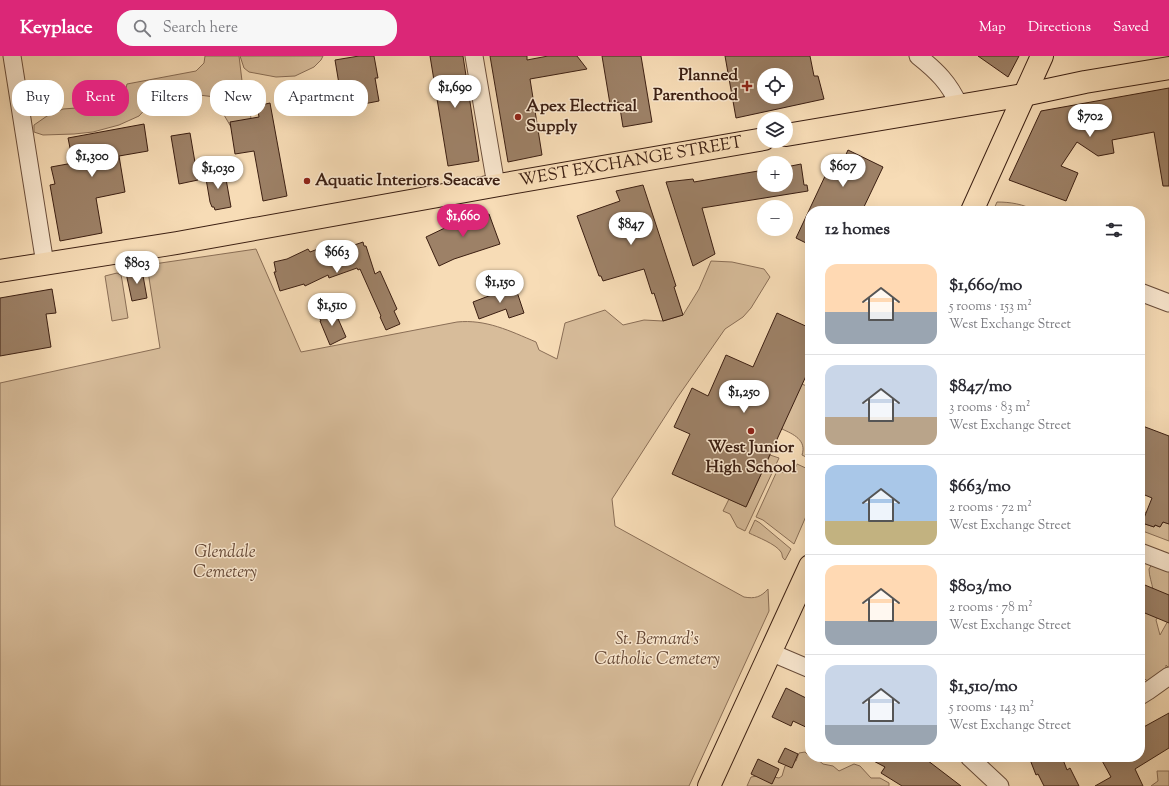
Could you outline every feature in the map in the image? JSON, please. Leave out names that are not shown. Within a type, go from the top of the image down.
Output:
[{"type":"main road","points":[[974,206],[1042,56]]},
{"type":"main road","points":[[793,134],[1024,95],[1085,82],[1169,68]]},
{"type":"main road","name":"WEST EXCHANGE STREET","points":[[0,271],[177,243],[496,185],[757,140]]},
{"type":"main road","points":[[709,786],[805,577]]},
{"type":"street","points":[[12,56],[45,264]]},
{"type":"street","points":[[474,56],[496,185]]},
{"type":"street","points":[[918,56],[942,77],[953,92],[959,105]]},
{"type":"street","points":[[1145,294],[1169,303]]},
{"type":"street","points":[[1145,554],[1169,563]]},
{"type":"street","points":[[770,652],[805,667]]},
{"type":"street","points":[[1145,693],[1169,676]]},
{"type":"street","points":[[975,762],[1000,786]]},
{"type":"green space","points":[[205,56],[239,56],[242,80],[210,80],[210,96],[202,95],[202,80],[148,80],[196,71],[204,63]]},
{"type":"green space","points":[[240,56],[323,56],[314,67],[295,76],[276,77],[249,72],[244,68]]},
{"type":"green space","points":[[137,82],[137,116],[139,116],[119,125],[93,132],[43,135],[34,132],[34,125],[47,116],[64,116],[64,109],[72,108],[72,116],[129,116],[129,84]]},
{"type":"green space","points":[[225,116],[251,116],[251,119],[234,132]]},
{"type":"green space","points":[[997,202],[1007,202],[1023,206],[995,206]]},
{"type":"green space","name":"Glendale Cemetery","points":[[256,249],[301,352],[457,322],[478,322],[498,327],[536,342],[539,350],[557,359],[565,323],[605,310],[623,325],[644,320],[663,321],[683,315],[699,289],[711,261],[732,262],[764,269],[770,277],[751,308],[743,317],[725,329],[677,398],[612,499],[615,526],[744,597],[758,597],[768,589],[769,611],[689,786],[0,786],[0,383],[160,348],[147,265]]},
{"type":"green space","points":[[117,273],[121,275],[128,318],[112,321],[105,276]]},
{"type":"green space","points":[[785,377],[805,385],[805,456],[802,455],[803,445],[798,438],[782,429]]},
{"type":"green space","points":[[770,455],[779,458],[745,531],[737,527],[730,514],[723,511],[729,499],[746,507]]},
{"type":"green space","points":[[797,464],[805,468],[805,519],[794,544],[763,520],[756,517],[777,471],[787,473],[796,467]]},
{"type":"green space","points":[[1145,512],[1154,514],[1153,518],[1145,515]]},
{"type":"green space","points":[[755,520],[791,549],[785,560],[779,549],[775,546],[749,533]]},
{"type":"green space","points":[[1163,522],[1169,524],[1169,541],[1145,532],[1145,524],[1160,527]]},
{"type":"green space","points":[[1152,564],[1169,567],[1169,598],[1156,620],[1160,635],[1169,619],[1169,668],[1166,665],[1166,673],[1154,684],[1145,679],[1145,614],[1153,598],[1149,569]]},
{"type":"green space","points":[[805,752],[805,762],[821,762],[833,766],[839,771],[854,764],[860,766],[871,778],[880,778],[889,783],[889,786],[747,786],[751,777],[764,775],[779,778],[782,776],[785,766],[791,761],[796,761],[799,753]]},
{"type":"green space","points":[[1157,771],[1169,771],[1169,786],[1151,786],[1158,781]]},
{"type":"building","points":[[359,56],[374,56],[378,78],[375,78],[379,101],[368,103],[368,80],[338,80],[335,60]]},
{"type":"building","points":[[430,56],[463,56],[479,161],[448,166]]},
{"type":"building","name":"Apex Electrical Supply","points":[[490,56],[527,56],[527,60],[548,56],[577,56],[587,69],[530,79],[542,155],[508,162]]},
{"type":"building","points":[[602,56],[641,56],[652,122],[623,127],[619,102],[610,104]]},
{"type":"building","points":[[725,56],[810,56],[814,76],[818,76],[824,99],[764,112],[757,112],[757,113],[736,118]]},
{"type":"building","points":[[978,56],[1019,56],[1008,77]]},
{"type":"building","points":[[1169,88],[1169,186],[1163,186],[1154,132],[1112,140],[1114,153],[1098,156],[1077,142],[1061,166],[1078,173],[1066,201],[1009,180],[1041,111]]},
{"type":"building","points":[[270,103],[287,196],[263,201],[254,151],[235,154],[230,122],[266,116],[266,104]]},
{"type":"building","points":[[144,124],[148,151],[119,156],[125,192],[96,198],[102,233],[60,241],[50,185],[55,184],[51,167],[73,163],[68,138]]},
{"type":"building","points":[[190,133],[198,180],[179,184],[171,136]]},
{"type":"building","points":[[848,150],[883,167],[864,206],[811,206],[834,157],[843,161]]},
{"type":"building","points":[[801,164],[804,185],[807,185],[808,191],[702,208],[715,254],[693,266],[666,182],[693,179],[694,182],[757,171],[757,192],[793,192],[793,166]]},
{"type":"building","points":[[221,170],[222,180],[226,179],[231,207],[215,210],[210,202],[205,173]]},
{"type":"building","points":[[643,185],[676,286],[674,287],[683,315],[663,321],[644,269],[603,281],[601,276],[599,276],[577,216],[620,201],[616,191]]},
{"type":"building","points":[[489,214],[500,244],[454,259],[439,266],[426,237],[449,226],[447,222]]},
{"type":"building","points":[[805,219],[805,242],[796,238]]},
{"type":"building","points":[[363,242],[364,246],[366,246],[375,274],[380,271],[397,309],[394,311],[400,324],[386,330],[360,269],[358,270],[357,268],[329,278],[328,275],[305,286],[304,284],[280,291],[274,272],[276,272],[274,262],[287,259],[308,249],[310,252],[331,244],[337,251]]},
{"type":"building","points":[[142,270],[147,298],[132,301],[126,273]]},
{"type":"building","points":[[515,286],[524,313],[509,318],[506,309],[479,319],[473,302]]},
{"type":"building","points":[[52,289],[56,313],[46,314],[51,347],[0,356],[0,298]]},
{"type":"building","points":[[333,310],[346,337],[330,345],[319,317]]},
{"type":"building","points":[[777,313],[805,326],[805,378],[746,507],[672,474],[690,434],[674,427],[692,388],[708,396],[726,355],[753,367]]},
{"type":"building","points":[[1145,427],[1169,436],[1169,524],[1163,522],[1160,527],[1155,525],[1154,527],[1145,524],[1145,516],[1152,498],[1145,495]]},
{"type":"building","points":[[1145,585],[1169,595],[1169,623],[1145,613]]},
{"type":"building","points":[[786,688],[805,698],[805,727],[793,721],[791,726],[772,717]]},
{"type":"building","points":[[1169,713],[1169,748],[1135,769],[1143,786],[1095,786],[1111,777],[1103,762],[1145,762],[1145,726]]},
{"type":"building","points":[[785,748],[798,754],[792,768],[778,762]]},
{"type":"building","points":[[758,759],[779,769],[772,784],[751,774]]},
{"type":"building","points":[[876,762],[930,762],[961,786],[902,786],[881,773],[885,767]]},
{"type":"building","points":[[1031,762],[1064,762],[1067,770],[1070,768],[1079,786],[1044,786],[1038,774],[1036,775]]},
{"type":"place","name":"Planned Parenthood","points":[[747,86]]},
{"type":"place","name":"Apex Electrical Supply","points":[[518,117]]},
{"type":"place","name":"Aquatic Interiors Seacave","points":[[307,181]]},
{"type":"place","name":"West Junior High School","points":[[751,431]]},
{"type":"park label","name":"St. Bernard's Catholic Cemetery","points":[[657,650]]}]
